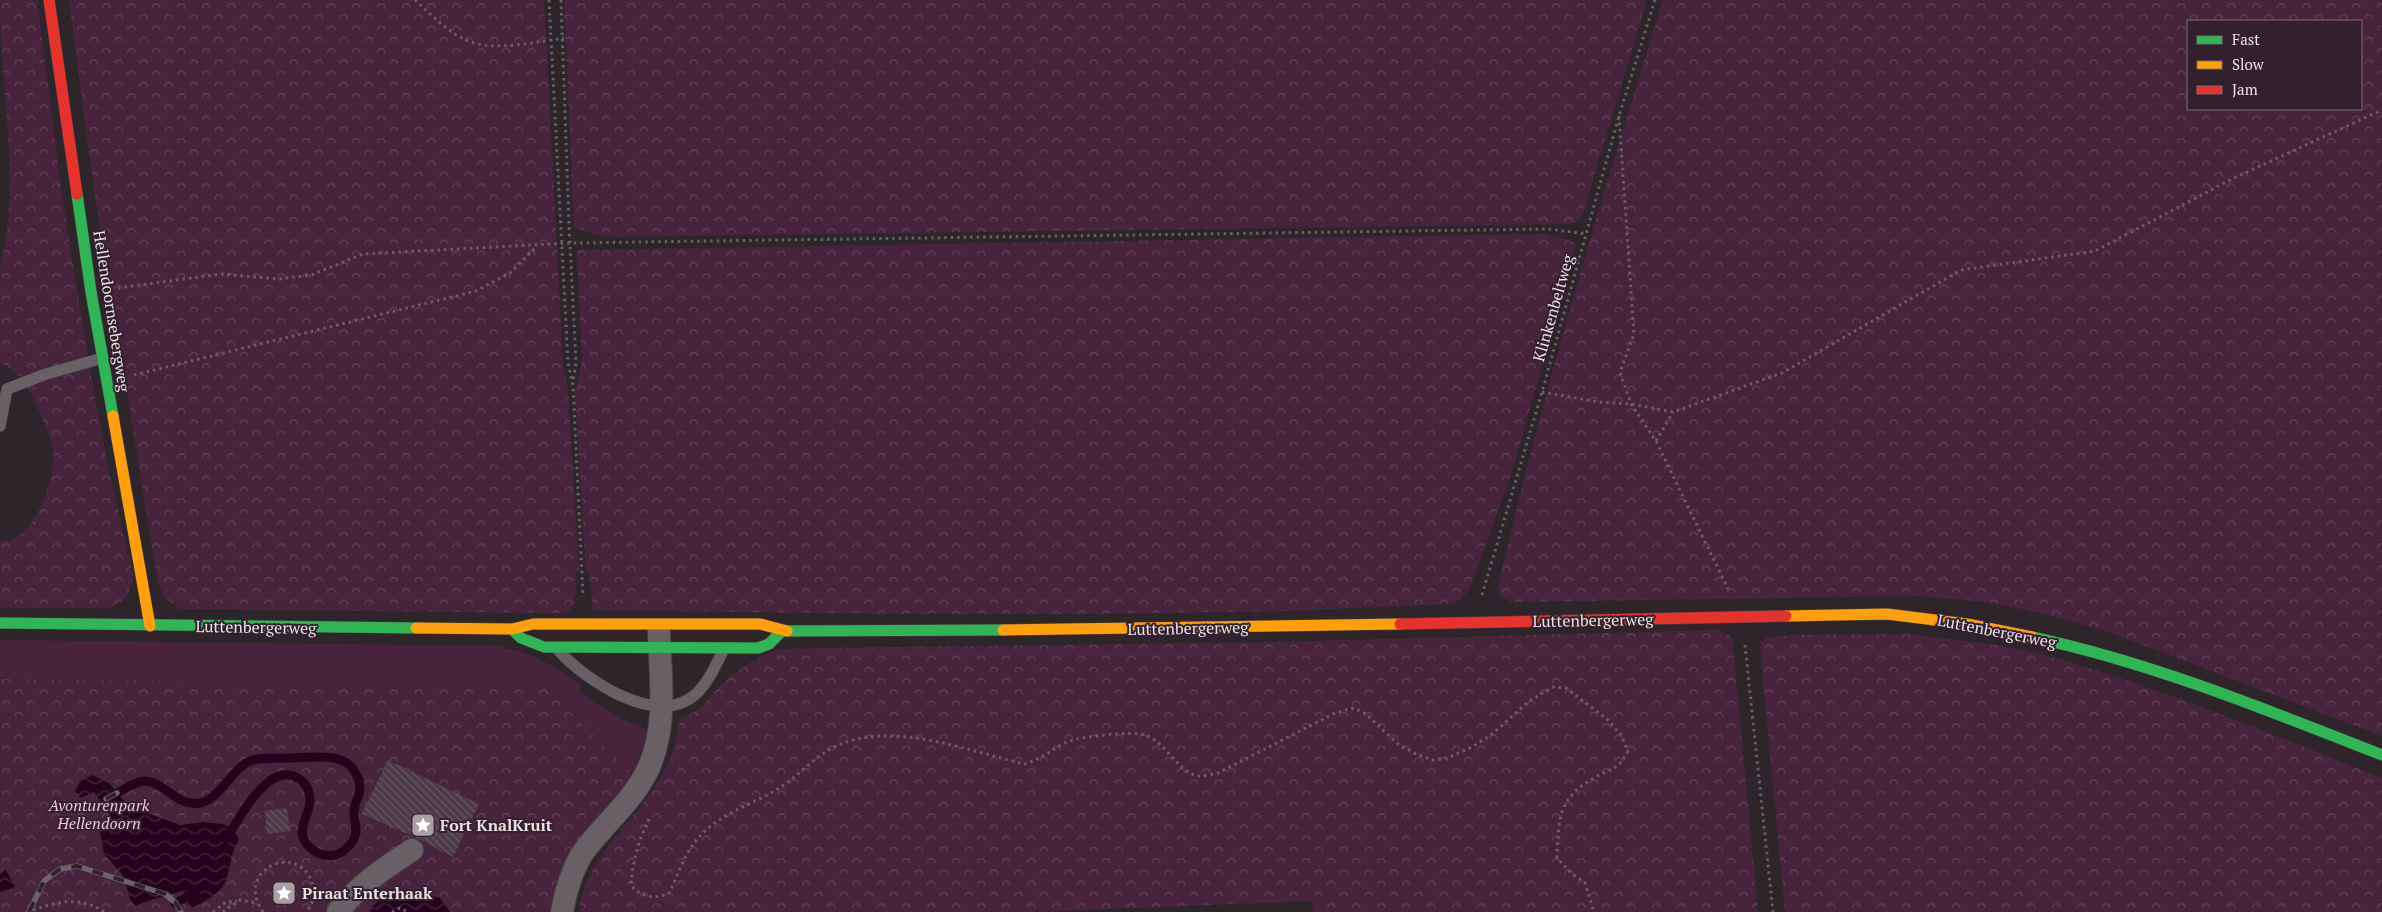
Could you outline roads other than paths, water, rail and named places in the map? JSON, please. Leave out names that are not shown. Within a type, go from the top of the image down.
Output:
[{"type":"street","name":"Hellendoornsebergweg","points":[[50,0],[91,292],[150,626]]},
{"type":"street","name":"Luttenbergerweg","points":[[0,624],[512,629],[533,624],[760,624],[782,631],[1094,630],[1887,614],[1942,619],[2080,648],[2202,686],[2382,755]]},
{"type":"street","points":[[562,912],[574,870],[583,853],[641,782],[659,736],[663,706],[659,625]]},
{"type":"street","points":[[512,629],[532,644],[555,647],[660,648],[763,647],[782,631]]},
{"type":"street","points":[[338,912],[350,895],[376,874],[412,850]]},
{"type":"lane","points":[[0,426],[7,389],[46,374],[103,358]]},
{"type":"lane","points":[[555,647],[569,663],[592,680],[626,699],[663,706],[679,703],[695,695],[706,682],[724,648]]},
{"type":"water","points":[[93,775],[110,784],[128,806],[180,825],[203,822],[223,824],[235,831],[239,840],[233,852],[226,880],[219,891],[192,908],[183,891],[135,906],[130,899],[124,877],[104,854],[99,826],[111,817],[94,792],[81,798],[75,791],[81,780]]},
{"type":"water","points":[[6,870],[15,887],[0,893],[0,874]]},
{"type":"water","points":[[418,891],[440,898],[450,912],[370,912],[384,897],[397,893]]},
{"type":"waterway","points":[[117,793],[134,784],[145,781],[152,782],[185,802],[192,804],[200,803],[214,796],[242,766],[253,760],[263,758],[335,758],[350,765],[358,778],[360,791],[354,812],[356,834],[351,844],[340,853],[335,855],[321,854],[315,852],[306,844],[302,831],[309,805],[309,791],[299,779],[285,775],[275,778],[255,795],[226,839]]},
{"type":"waterway","points":[[175,903],[196,893]]},
{"type":"railway","points":[[106,799],[117,793]]},
{"type":"railway","points":[[29,912],[44,881],[60,869],[77,866],[165,894],[176,903],[181,912]]},
{"type":"place","name":"Fort KnalKruit","points":[[423,825]]},
{"type":"place","name":"Piraat Enterhaak","points":[[284,893]]},
{"type":"park label","name":"Avonturenpark Hellendoorn","points":[[99,814]]}]
